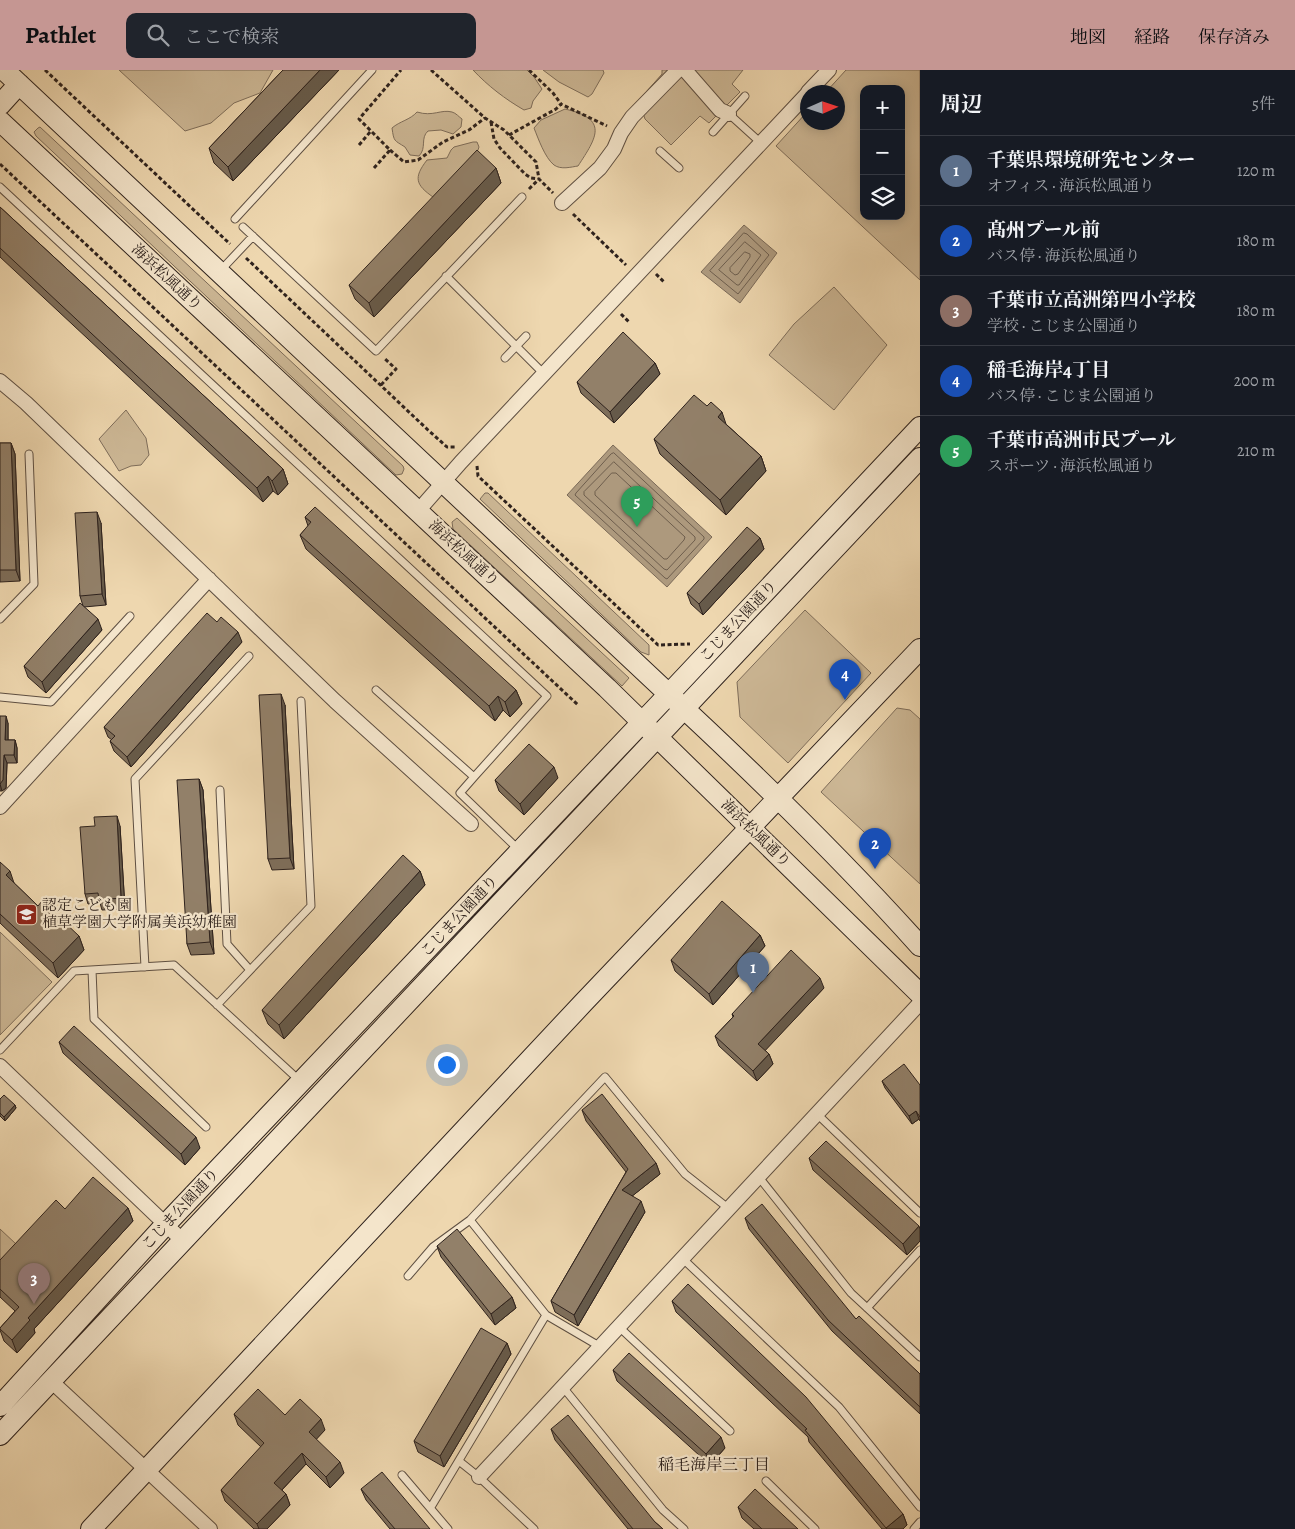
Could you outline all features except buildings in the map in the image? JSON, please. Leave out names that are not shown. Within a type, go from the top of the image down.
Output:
[{"type":"street","points":[[4,70],[677,701],[778,798],[879,900],[920,946]]},
{"type":"street","points":[[562,203],[608,159],[621,133],[632,117],[678,70]]},
{"type":"street","points":[[685,70],[720,110],[729,114]]},
{"type":"street","points":[[815,85],[829,70]]},
{"type":"street","points":[[0,104],[19,84]]},
{"type":"street","points":[[418,511],[443,482],[800,102]]},
{"type":"street","name":"海浜松風通り","points":[[0,121],[643,722],[920,994]]},
{"type":"street","points":[[0,382],[26,403],[335,702],[471,824]]},
{"type":"street","name":"こじま公園通り","points":[[0,1435],[657,736],[677,701],[920,427]]},
{"type":"street","name":"こじま公園通り","points":[[0,1406],[166,1224],[643,722],[677,701],[920,458]]},
{"type":"street","points":[[0,807],[209,579]]},
{"type":"street","points":[[91,1529],[778,798],[916,660]]},
{"type":"street","points":[[479,1477],[920,1002]]},
{"type":"street","points":[[0,1066],[183,1241]]},
{"type":"street","points":[[51,1381],[210,1529]]},
{"type":"lane","points":[[234,219],[372,70]]},
{"type":"lane","points":[[713,132],[745,96]]},
{"type":"lane","points":[[729,114],[761,143]]},
{"type":"lane","points":[[660,151],[679,168]]},
{"type":"lane","points":[[0,187],[547,696],[460,793],[520,851]]},
{"type":"lane","points":[[243,227],[376,351],[522,196]]},
{"type":"lane","points":[[219,272],[253,236]]},
{"type":"lane","points":[[446,276],[544,374]]},
{"type":"lane","points":[[505,358],[526,336]]},
{"type":"lane","points":[[0,619],[34,584],[28,454]]},
{"type":"lane","points":[[0,697],[51,702],[130,616]]},
{"type":"lane","points":[[145,967],[135,779],[249,656]]},
{"type":"lane","points":[[376,690],[474,777]]},
{"type":"lane","points":[[217,1005],[311,906],[301,701]]},
{"type":"lane","points":[[220,790],[227,944],[250,970]]},
{"type":"lane","points":[[0,1050],[74,971],[174,965],[301,1083]]},
{"type":"lane","points":[[92,970],[94,1019],[206,1127]]},
{"type":"lane","points":[[408,1276],[433,1247],[470,1220],[605,1077],[685,1174],[728,1208]]},
{"type":"lane","points":[[816,1113],[920,1213]]},
{"type":"lane","points":[[758,1176],[851,1293],[920,1357]]},
{"type":"lane","points":[[470,1220],[546,1315],[599,1346]]},
{"type":"lane","points":[[867,1308],[920,1250]]},
{"type":"lane","points":[[681,1258],[839,1407],[920,1508]]},
{"type":"lane","points":[[431,1507],[546,1315]]},
{"type":"lane","points":[[618,1326],[730,1431]]},
{"type":"lane","points":[[562,1386],[664,1510],[684,1529]]},
{"type":"lane","points":[[460,1461],[534,1529]]},
{"type":"lane","points":[[402,1475],[448,1529]]},
{"type":"lane","points":[[766,1482],[814,1529]]},
{"type":"lane","points":[[914,1529],[920,1522]]},
{"type":"path","points":[[45,70],[235,248]]},
{"type":"path","points":[[401,70],[359,119],[404,162],[418,160],[444,142],[476,126],[485,118]]},
{"type":"path","points":[[431,70],[485,118],[509,135],[536,162],[539,179],[628,268]]},
{"type":"path","points":[[529,70],[562,104],[621,133]]},
{"type":"path","points":[[509,135],[562,104]]},
{"type":"path","points":[[491,121],[494,139],[500,148],[525,174],[531,178],[539,179]]},
{"type":"path","points":[[359,145],[371,131]]},
{"type":"path","points":[[374,168],[390,150]]},
{"type":"path","points":[[0,164],[578,705]]},
{"type":"path","points":[[245,258],[447,447]]},
{"type":"path","points":[[376,351],[396,369],[381,385]]},
{"type":"path","points":[[478,476],[648,636]]},
{"type":"shaded area","points":[[119,70],[273,70],[260,93],[234,103],[211,123],[185,131]]},
{"type":"shaded area","points":[[473,70],[527,70],[542,89],[533,101],[531,108],[524,110],[497,92]]},
{"type":"shaded area","points":[[543,70],[603,70],[604,73],[592,94],[588,97],[559,82]]},
{"type":"shaded area","points":[[662,70],[743,70],[732,84],[740,92],[709,123],[700,116],[671,145],[645,119],[639,100],[662,74]]},
{"type":"shaded area","points":[[846,70],[920,70],[920,280],[776,146],[800,120],[800,130],[845,130],[845,85],[832,85]]},
{"type":"shaded area","points":[[565,109],[588,118],[595,130],[594,138],[578,166],[563,168],[554,165],[548,158],[534,128],[541,120]]},
{"type":"shaded area","points":[[444,111],[452,112],[462,119],[461,127],[453,134],[441,130],[428,131],[424,137],[423,150],[419,156],[410,155],[405,147],[395,140],[392,128],[417,112],[428,114]]},
{"type":"shaded area","points":[[40,127],[403,466],[402,474],[396,475],[36,136],[34,132]]},
{"type":"shaded area","points":[[477,142],[478,150],[433,197],[423,189],[418,181],[418,176],[427,160],[447,158],[454,147]]},
{"type":"shaded area","points":[[834,287],[887,345],[834,410],[769,355],[794,324]]},
{"type":"shaded area","points":[[126,410],[146,438],[149,455],[141,465],[131,466],[119,471],[99,439]]},
{"type":"shaded area","points":[[485,493],[488,493],[649,645],[649,655],[641,652],[480,499]]},
{"type":"shaded area","points":[[457,518],[629,678],[622,686],[453,529],[452,522]]},
{"type":"shaded area","points":[[805,610],[871,673],[788,763],[740,717],[737,682]]},
{"type":"shaded area","points":[[897,708],[910,710],[920,719],[920,884],[821,792]]},
{"type":"shaded area","points":[[0,932],[52,982],[0,1035]]},
{"type":"shaded area","points":[[0,1229],[16,1244],[0,1264]]},
{"type":"water","points":[[744,225],[777,253],[740,303],[701,272]]},
{"type":"water","points":[[613,445],[712,537],[667,587],[567,495]]},
{"type":"place","name":"千葉市高洲市民プール","points":[[637,527]]},
{"type":"place","name":"稲毛海岸4丁目","points":[[845,700]]},
{"type":"place","name":"髙州プール前","points":[[875,869]]},
{"type":"place","name":"認定こども園 植草学園大学附属美浜幼稚園","points":[[26,914]]},
{"type":"place","name":"千葉県環境研究センター","points":[[753,993]]},
{"type":"place","name":"千葉市立高洲第四小学校","points":[[34,1304]]},
{"type":"district","name":"稲毛海岸三丁目","points":[[714,1464]]}]
